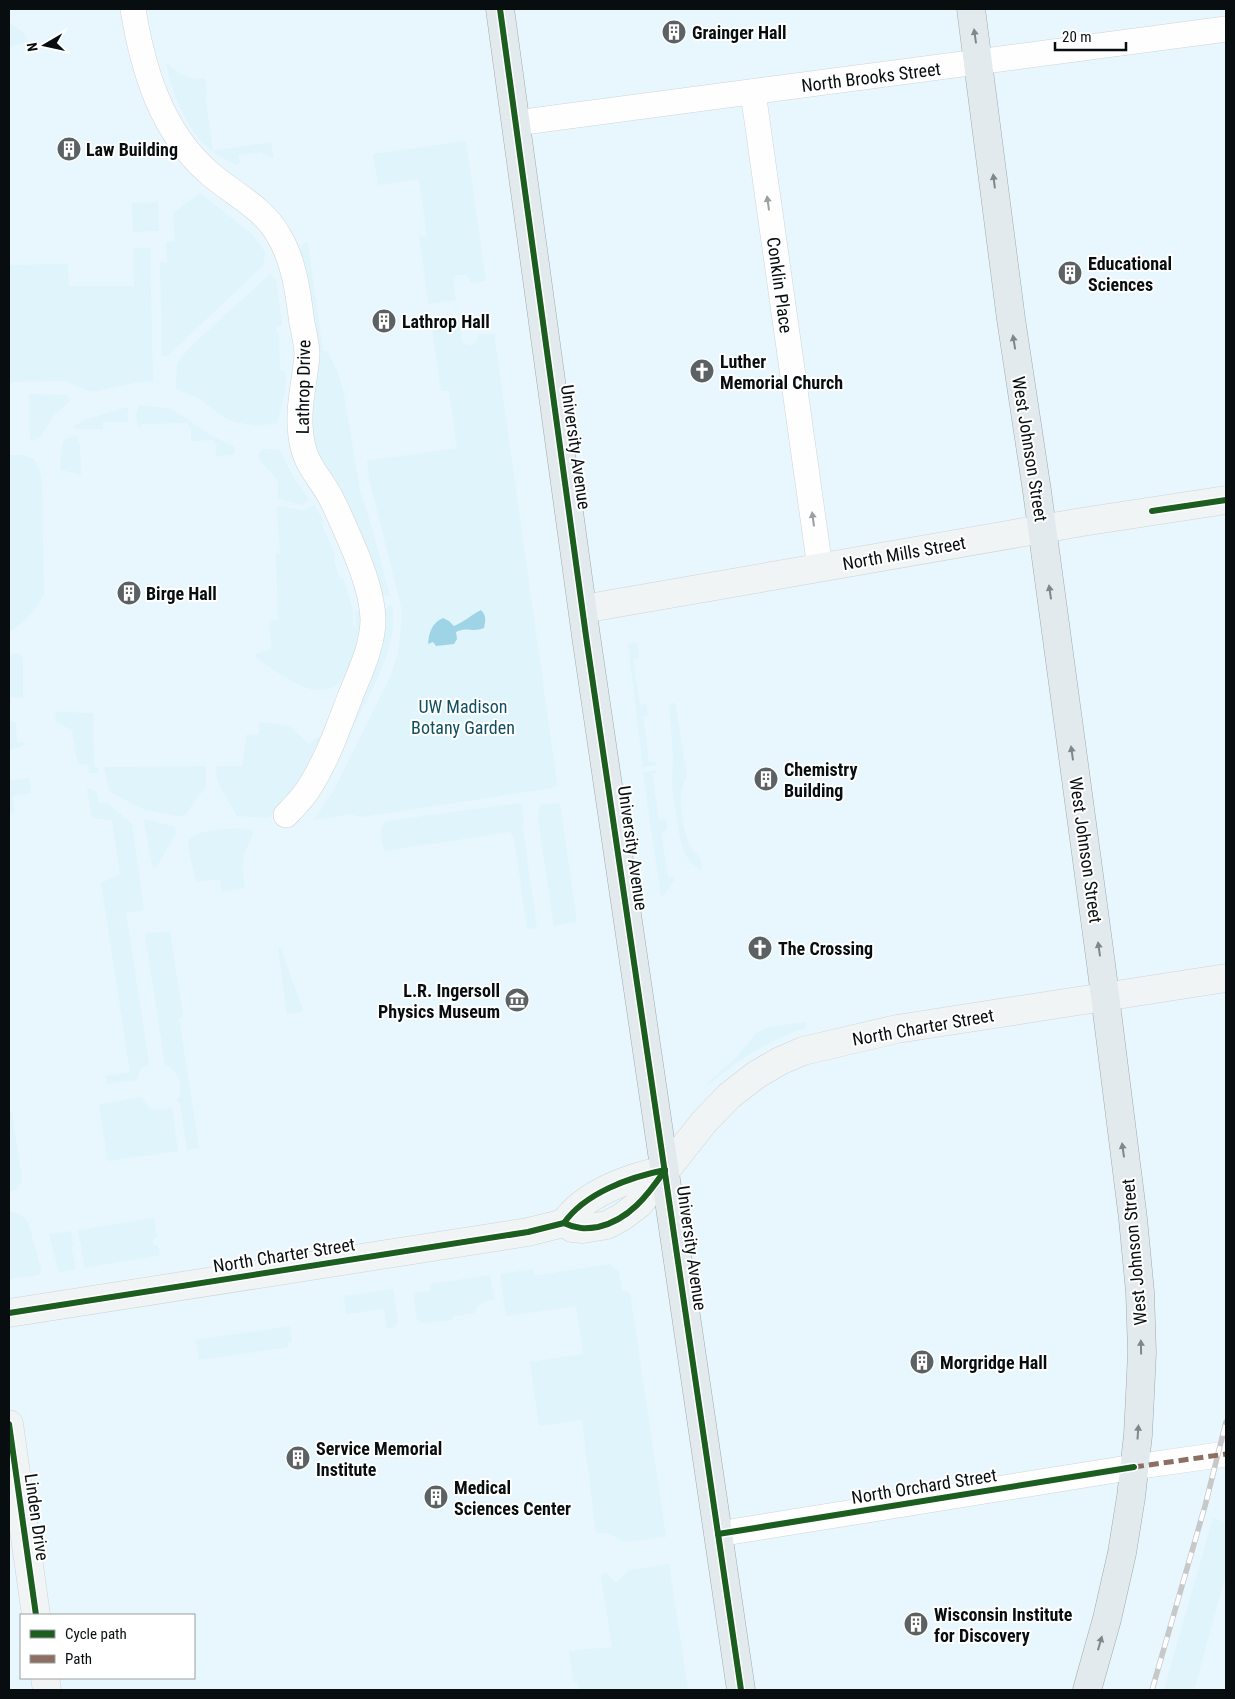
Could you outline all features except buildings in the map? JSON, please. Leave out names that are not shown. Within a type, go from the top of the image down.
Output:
[{"type":"main road","name":"University Avenue","points":[[500,9],[583,609],[741,1690]]},
{"type":"main road","name":"West Johnson Street","points":[[971,9],[1010,319],[1042,529],[1104,998],[1133,1219],[1140,1292],[1142,1352],[1138,1435],[1131,1497],[1122,1553],[1107,1619],[1087,1690]]},
{"type":"street","name":"Lathrop Drive","points":[[133,9],[142,56],[150,81],[162,111],[178,138],[191,156],[209,173],[251,204],[266,218],[279,236],[287,252],[295,277],[307,351],[300,418],[303,447],[311,470],[332,498],[355,551],[368,589],[373,617],[369,648],[338,727],[317,773],[298,804],[286,815]]},
{"type":"street","name":"North Brooks Street","points":[[516,123],[1226,29]]},
{"type":"street","name":"Conklin Place","points":[[752,92],[820,568]]},
{"type":"street","name":"North Mills Street","points":[[583,609],[1042,529],[1226,500]]},
{"type":"street","name":"North Charter Street","points":[[9,1313],[528,1232],[564,1223],[572,1228],[583,1229],[614,1222],[639,1204],[704,1122],[739,1087],[780,1061],[803,1051],[897,1030],[1226,978]]},
{"type":"street","name":"Linden Drive","points":[[9,1424],[36,1614]]},
{"type":"street","name":"North Orchard Street","points":[[718,1534],[1226,1454]]},
{"type":"shaded area","points":[[9,9],[1226,9],[1226,1690],[9,1690]]},
{"type":"green space","points":[[9,23],[22,31],[29,43],[9,46]]},
{"type":"green space","points":[[166,62],[184,75],[194,79],[205,78],[207,94],[205,95],[213,151],[203,143],[188,123],[172,86]]},
{"type":"green space","points":[[466,141],[486,281],[470,283],[466,275],[457,275],[453,281],[456,300],[429,304],[419,237],[427,236],[419,179],[378,185],[373,154]]},
{"type":"green space","points":[[271,142],[274,157],[271,158],[261,152],[238,155],[240,162],[236,165],[213,151]]},
{"type":"green space","points":[[200,193],[252,234],[265,252],[263,266],[166,357],[162,355],[160,262],[167,262],[166,242],[175,241],[173,213]]},
{"type":"green space","points":[[158,202],[159,231],[133,232],[132,203]]},
{"type":"green space","points":[[306,242],[308,244],[323,351],[327,351],[343,388],[360,491],[373,531],[390,597],[380,593],[312,440],[311,306],[305,268],[300,252],[303,244]]},
{"type":"green space","points":[[133,248],[150,248],[153,381],[91,392],[66,381],[9,382],[9,265],[68,264],[69,286],[134,286]]},
{"type":"green space","points":[[270,274],[276,280],[282,325],[276,326],[276,333],[279,333],[280,370],[286,371],[285,393],[277,423],[257,426],[235,422],[223,417],[198,398],[176,389],[177,363],[190,347]]},
{"type":"green space","name":"UW Madison Botany Garden","points":[[460,323],[462,341],[467,345],[472,345],[477,341],[478,335],[494,333],[557,783],[552,788],[361,817],[350,814],[314,820],[335,788],[390,677],[398,653],[402,618],[401,606],[369,479],[367,461],[457,448],[449,391],[441,391],[432,326]]},
{"type":"green space","points":[[29,394],[67,395],[69,399],[69,402],[55,414],[40,437],[30,441]]},
{"type":"green space","points":[[139,405],[171,409],[212,436],[234,447],[233,455],[216,456],[216,443],[214,443],[214,440],[191,441],[191,427],[188,427],[188,423],[141,424],[141,427],[138,427],[136,415]]},
{"type":"green space","points":[[128,407],[128,422],[103,422],[103,429],[78,429],[72,427],[87,419]]},
{"type":"green space","points":[[77,436],[78,443],[80,444],[81,475],[60,468],[64,439]]},
{"type":"green space","points":[[264,449],[279,450],[296,482],[309,499],[303,505],[278,499],[278,481],[260,460],[259,453]]},
{"type":"green space","points":[[9,455],[22,455],[34,459],[40,471],[42,484],[44,594],[29,616],[9,632]]},
{"type":"green space","points":[[314,505],[323,520],[321,522],[335,556],[333,558],[340,579],[343,578],[353,610],[353,627],[356,628],[355,610],[361,615],[357,645],[347,673],[339,683],[328,689],[314,690],[297,684],[255,657],[255,655],[272,648],[269,621],[278,620],[276,553],[280,553],[277,508],[278,506],[303,511]]},
{"type":"green space","points":[[392,604],[392,632],[385,659],[337,762],[383,611]]},
{"type":"green space","points":[[637,643],[639,658],[633,659],[640,705],[646,704],[648,715],[643,716],[649,762],[656,762],[656,765],[643,767],[628,644]]},
{"type":"green space","points":[[17,653],[23,659],[23,698],[9,697],[9,656]]},
{"type":"green space","points":[[675,703],[687,778],[681,792],[681,811],[687,839],[691,848],[700,858],[701,870],[690,862],[680,838],[672,784],[673,756],[669,704]]},
{"type":"green space","points":[[55,712],[93,713],[94,767],[98,768],[98,773],[89,773],[88,765],[78,764],[72,730],[57,723]]},
{"type":"green space","points":[[9,722],[16,722],[17,742],[24,742],[25,745],[9,750]]},
{"type":"green space","points":[[259,722],[289,726],[309,744],[319,736],[321,739],[315,754],[296,787],[271,817],[237,816],[219,785],[216,766],[242,766],[247,734],[259,735]]},
{"type":"green space","points":[[206,766],[206,786],[184,816],[145,810],[110,792],[104,767]]},
{"type":"green space","points":[[656,770],[657,773],[652,774],[659,820],[666,819],[667,830],[661,832],[668,877],[674,877],[664,895],[661,896],[643,773]]},
{"type":"green space","points":[[29,778],[31,793],[12,796],[15,812],[9,813],[9,781]]},
{"type":"green space","points":[[87,787],[96,792],[99,803],[107,803],[132,824],[144,910],[126,913],[149,1064],[141,1069],[136,1080],[107,1084],[106,1076],[130,1072],[101,883],[120,874],[112,820],[92,818]]},
{"type":"green space","points":[[520,803],[522,806],[524,822],[522,823],[537,928],[527,929],[514,837],[510,832],[384,851],[381,830],[387,821]]},
{"type":"green space","points":[[557,803],[560,805],[577,922],[554,926],[538,818],[540,805]]},
{"type":"green space","points":[[145,819],[175,827],[176,833],[156,868],[153,868]]},
{"type":"green space","points":[[222,829],[242,829],[253,832],[243,860],[245,888],[222,892],[220,879],[196,882],[188,846],[189,840],[200,833]]},
{"type":"green space","points":[[170,931],[183,1017],[179,1018],[199,1148],[187,1150],[180,1103],[177,1101],[180,1085],[177,1075],[165,1064],[145,934]]},
{"type":"green space","points":[[278,947],[280,947],[303,1010],[300,1012],[287,1014]]},
{"type":"green space","points":[[806,1022],[806,1028],[767,1044],[743,1058],[709,1084],[707,1083],[736,1058],[757,1032],[769,1027]]},
{"type":"green space","points":[[141,1097],[151,1108],[161,1110],[172,1108],[178,1151],[108,1161],[99,1104]]},
{"type":"green space","points":[[9,1112],[12,1112],[22,1180],[17,1189],[9,1192]]},
{"type":"green space","points":[[9,1211],[21,1215],[28,1222],[41,1269],[39,1275],[9,1279]]},
{"type":"green space","points":[[154,1218],[157,1237],[152,1242],[154,1245],[158,1245],[160,1255],[85,1268],[78,1230]]},
{"type":"green space","points":[[71,1231],[73,1246],[71,1246],[76,1269],[61,1272],[58,1269],[49,1234]]},
{"type":"green space","points":[[610,1264],[619,1272],[622,1290],[630,1293],[666,1537],[624,1542],[608,1533],[596,1533],[582,1420],[539,1426],[530,1362],[583,1354],[576,1306],[506,1316],[500,1274],[533,1269],[534,1276]]},
{"type":"green space","points":[[490,1275],[494,1299],[482,1303],[477,1307],[475,1313],[454,1316],[451,1320],[422,1323],[417,1320],[413,1293],[430,1291],[430,1284]]},
{"type":"green space","points":[[393,1289],[398,1323],[392,1328],[387,1328],[384,1309],[346,1314],[344,1296]]},
{"type":"green space","points":[[290,1326],[292,1342],[288,1343],[288,1347],[199,1360],[196,1340]]},
{"type":"green space","points":[[1213,1518],[1226,1522],[1226,1573],[1194,1690],[1164,1690]]},
{"type":"green space","points":[[669,1564],[688,1690],[579,1690],[578,1681],[574,1682],[569,1652],[612,1647],[601,1575],[606,1573],[616,1583],[629,1570]]},
{"type":"water","points":[[481,610],[485,618],[484,628],[456,632],[457,639],[454,644],[436,646],[433,642],[428,644],[432,628],[439,620],[443,618],[454,626]]},
{"type":"railway","points":[[1152,1690],[1205,1506],[1226,1422]]},
{"type":"marked path","points":[[1134,1467],[1226,1454]]},
{"type":"cycle path","points":[[500,9],[586,636],[741,1690]]},
{"type":"cycle path","points":[[1152,511],[1226,500]]},
{"type":"cycle path","points":[[564,1223],[584,1203],[609,1188],[637,1177],[665,1170]]},
{"type":"cycle path","points":[[9,1313],[528,1232],[564,1223],[581,1228],[598,1227],[619,1219],[637,1205],[665,1170]]},
{"type":"cycle path","points":[[9,1424],[36,1614]]},
{"type":"cycle path","points":[[718,1534],[1134,1467]]},
{"type":"place","name":"Grainger Hall","points":[[674,32]]},
{"type":"place","name":"Law Building","points":[[69,149]]},
{"type":"place","name":"Educational Sciences","points":[[1070,273]]},
{"type":"place","name":"Lathrop Hall","points":[[384,321]]},
{"type":"place","name":"Luther Memorial Church","points":[[702,371]]},
{"type":"place","name":"Birge Hall","points":[[129,593]]},
{"type":"place","name":"Chemistry Building","points":[[766,779]]},
{"type":"place","name":"The Crossing","points":[[760,948]]},
{"type":"place","name":"L.R. Ingersoll Physics Museum","points":[[517,1000]]},
{"type":"place","name":"Morgridge Hall","points":[[922,1362]]},
{"type":"place","name":"Service Memorial Institute","points":[[298,1458]]},
{"type":"place","name":"Medical Sciences Center","points":[[436,1497]]},
{"type":"place","name":"Wisconsin Institute for Discovery","points":[[916,1624]]}]
